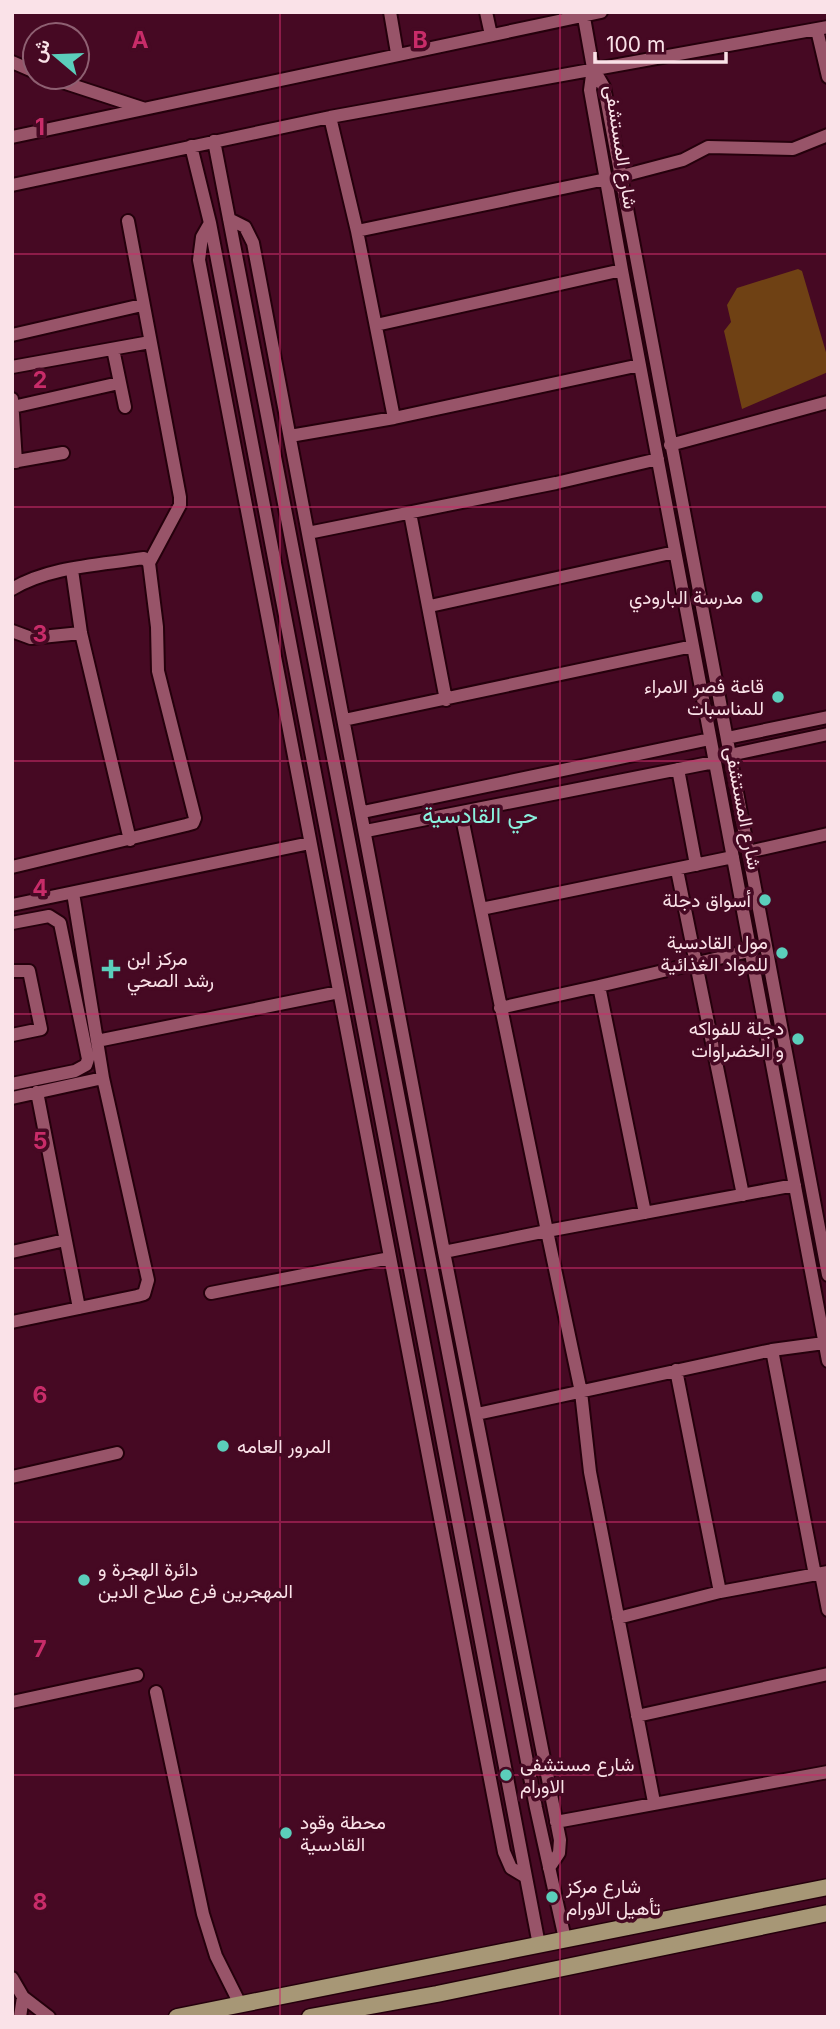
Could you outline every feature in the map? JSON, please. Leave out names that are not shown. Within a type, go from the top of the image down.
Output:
[{"type":"main road","points":[[177,2017],[828,1887]]},
{"type":"main road","points":[[310,2017],[828,1913]]},
{"type":"street","points":[[390,12],[397,53]]},
{"type":"street","points":[[486,12],[491,35]]},
{"type":"street","points":[[12,137],[397,53],[601,12]]},
{"type":"street","points":[[583,14],[593,68]]},
{"type":"street","points":[[12,185],[330,117],[822,28],[828,76]]},
{"type":"street","name":"شارع المستشفى","points":[[593,68],[603,81],[622,176],[670,445],[828,1275]]},
{"type":"street","name":"شارع المستشفى","points":[[593,68],[590,90],[622,270],[828,1361]]},
{"type":"street","points":[[90,91],[142,108]]},
{"type":"street","points":[[330,117],[357,231],[394,418]]},
{"type":"street","points":[[622,176],[683,160],[695,151],[708,147],[793,149],[828,135]]},
{"type":"street","points":[[214,141],[536,1808],[565,1939]]},
{"type":"street","points":[[191,146],[210,223],[539,1945]]},
{"type":"street","points":[[357,231],[606,179]]},
{"type":"street","points":[[229,219],[245,227],[252,237],[363,812],[444,1252],[556,1822],[560,1849],[549,1868]]},
{"type":"street","points":[[12,867],[130,840],[193,823],[195,818],[158,671],[149,563],[180,505],[180,497],[128,221]]},
{"type":"street","points":[[210,223],[202,237],[199,260],[310,844],[504,1853],[511,1868],[526,1877]]},
{"type":"street","points":[[616,233],[631,230]]},
{"type":"street","points":[[376,325],[622,270]]},
{"type":"street","points":[[12,335],[142,305]]},
{"type":"street","points":[[228,318],[247,315]]},
{"type":"street","points":[[12,367],[150,342]]},
{"type":"street","points":[[113,349],[125,407]]},
{"type":"street","points":[[290,436],[394,418],[640,365]]},
{"type":"street","points":[[13,407],[119,383]]},
{"type":"street","points":[[12,398],[14,462],[63,453]]},
{"type":"street","points":[[670,445],[828,402]]},
{"type":"street","points":[[308,533],[658,459]]},
{"type":"street","points":[[667,506],[682,503]]},
{"type":"street","points":[[410,513],[446,700]]},
{"type":"street","points":[[430,606],[675,552]]},
{"type":"street","points":[[12,589],[41,576],[72,570],[144,558],[149,563]]},
{"type":"street","points":[[72,570],[81,633],[130,840]]},
{"type":"street","points":[[300,578],[316,574]]},
{"type":"street","points":[[261,584],[278,580]]},
{"type":"street","points":[[12,631],[32,638],[81,633]]},
{"type":"street","points":[[344,720],[693,646]]},
{"type":"street","points":[[727,738],[828,717]]},
{"type":"street","points":[[730,755],[828,734]]},
{"type":"street","points":[[363,812],[710,739]]},
{"type":"street","points":[[366,831],[714,762]]},
{"type":"street","points":[[314,769],[336,764]]},
{"type":"street","points":[[570,769],[575,790]]},
{"type":"street","points":[[678,769],[696,865]]},
{"type":"street","points":[[461,813],[581,1392],[590,1472],[654,1802]]},
{"type":"street","points":[[748,852],[828,834]]},
{"type":"street","points":[[12,905],[310,844]]},
{"type":"street","points":[[481,909],[733,857]]},
{"type":"street","points":[[677,870],[743,1195]]},
{"type":"street","points":[[12,1322],[138,1296],[144,1294],[148,1280],[103,1078],[73,893]]},
{"type":"street","points":[[12,923],[49,916],[60,923],[88,1059],[86,1066],[75,1071],[12,1084]]},
{"type":"street","points":[[328,935],[345,930]]},
{"type":"street","points":[[500,1008],[749,951]]},
{"type":"street","points":[[12,971],[29,971],[41,1029],[12,1035]]},
{"type":"street","points":[[599,986],[645,1213]]},
{"type":"street","points":[[97,1041],[339,992]]},
{"type":"street","points":[[383,1010],[399,1007]]},
{"type":"street","points":[[764,1023],[781,1020]]},
{"type":"street","points":[[12,1098],[103,1078]]},
{"type":"street","points":[[37,1092],[79,1308]]},
{"type":"street","points":[[444,1252],[794,1185]]},
{"type":"street","points":[[12,1252],[65,1240]]},
{"type":"street","points":[[211,1293],[390,1258]]},
{"type":"street","points":[[418,1311],[439,1307]]},
{"type":"street","points":[[477,1414],[772,1349],[824,1343]]},
{"type":"street","points":[[772,1349],[828,1610]]},
{"type":"street","points":[[676,1370],[720,1592]]},
{"type":"street","points":[[12,1477],[117,1453]]},
{"type":"street","points":[[472,1480],[489,1476]]},
{"type":"street","points":[[434,1488],[451,1484]]},
{"type":"street","points":[[618,1618],[720,1592],[821,1574]]},
{"type":"street","points":[[509,1668],[526,1665]]},
{"type":"street","points":[[471,1675],[487,1672]]},
{"type":"street","points":[[637,1716],[828,1674]]},
{"type":"street","points":[[12,1702],[137,1675]]},
{"type":"street","points":[[156,1692],[203,1914],[216,1956],[240,2004]]},
{"type":"street","points":[[556,1822],[654,1802],[742,1790],[828,1772]]},
{"type":"street","points":[[514,1813],[536,1808]]},
{"type":"street","points":[[12,1978],[23,1997],[49,2017]]},
{"type":"street","points":[[20,2017],[23,1997]]},
{"type":"shaded area","points":[[798,269],[802,271],[828,359],[828,372],[742,409],[724,331],[731,322],[727,305],[737,288]]},
{"type":"place","name":"مدرسة البارودي","points":[[757,597]]},
{"type":"place","name":"قاعة فصر الامراء للمناسبات","points":[[778,697]]},
{"type":"place","name":"أسواق دجلة","points":[[765,900]]},
{"type":"place","name":"مول القادسية للمواد الغذائية","points":[[782,953]]},
{"type":"place","name":"مركز ابن رشد الصحي","points":[[111,969]]},
{"type":"place","name":"دجلة للفواكه و الخضراوات","points":[[798,1039]]},
{"type":"place","name":"المرور العامه","points":[[223,1446]]},
{"type":"place","name":"دائرة الهجرة و المهجرين فرع صلاح الدين","points":[[84,1580]]},
{"type":"place","name":"شارع مستشفى الاورام","points":[[506,1775]]},
{"type":"place","name":"محطة وقود القادسية","points":[[286,1833]]},
{"type":"place","name":"شارع مركز تأهيل الاورام","points":[[552,1897]]},
{"type":"district","name":"حي القادسية","points":[[480,815]]}]
